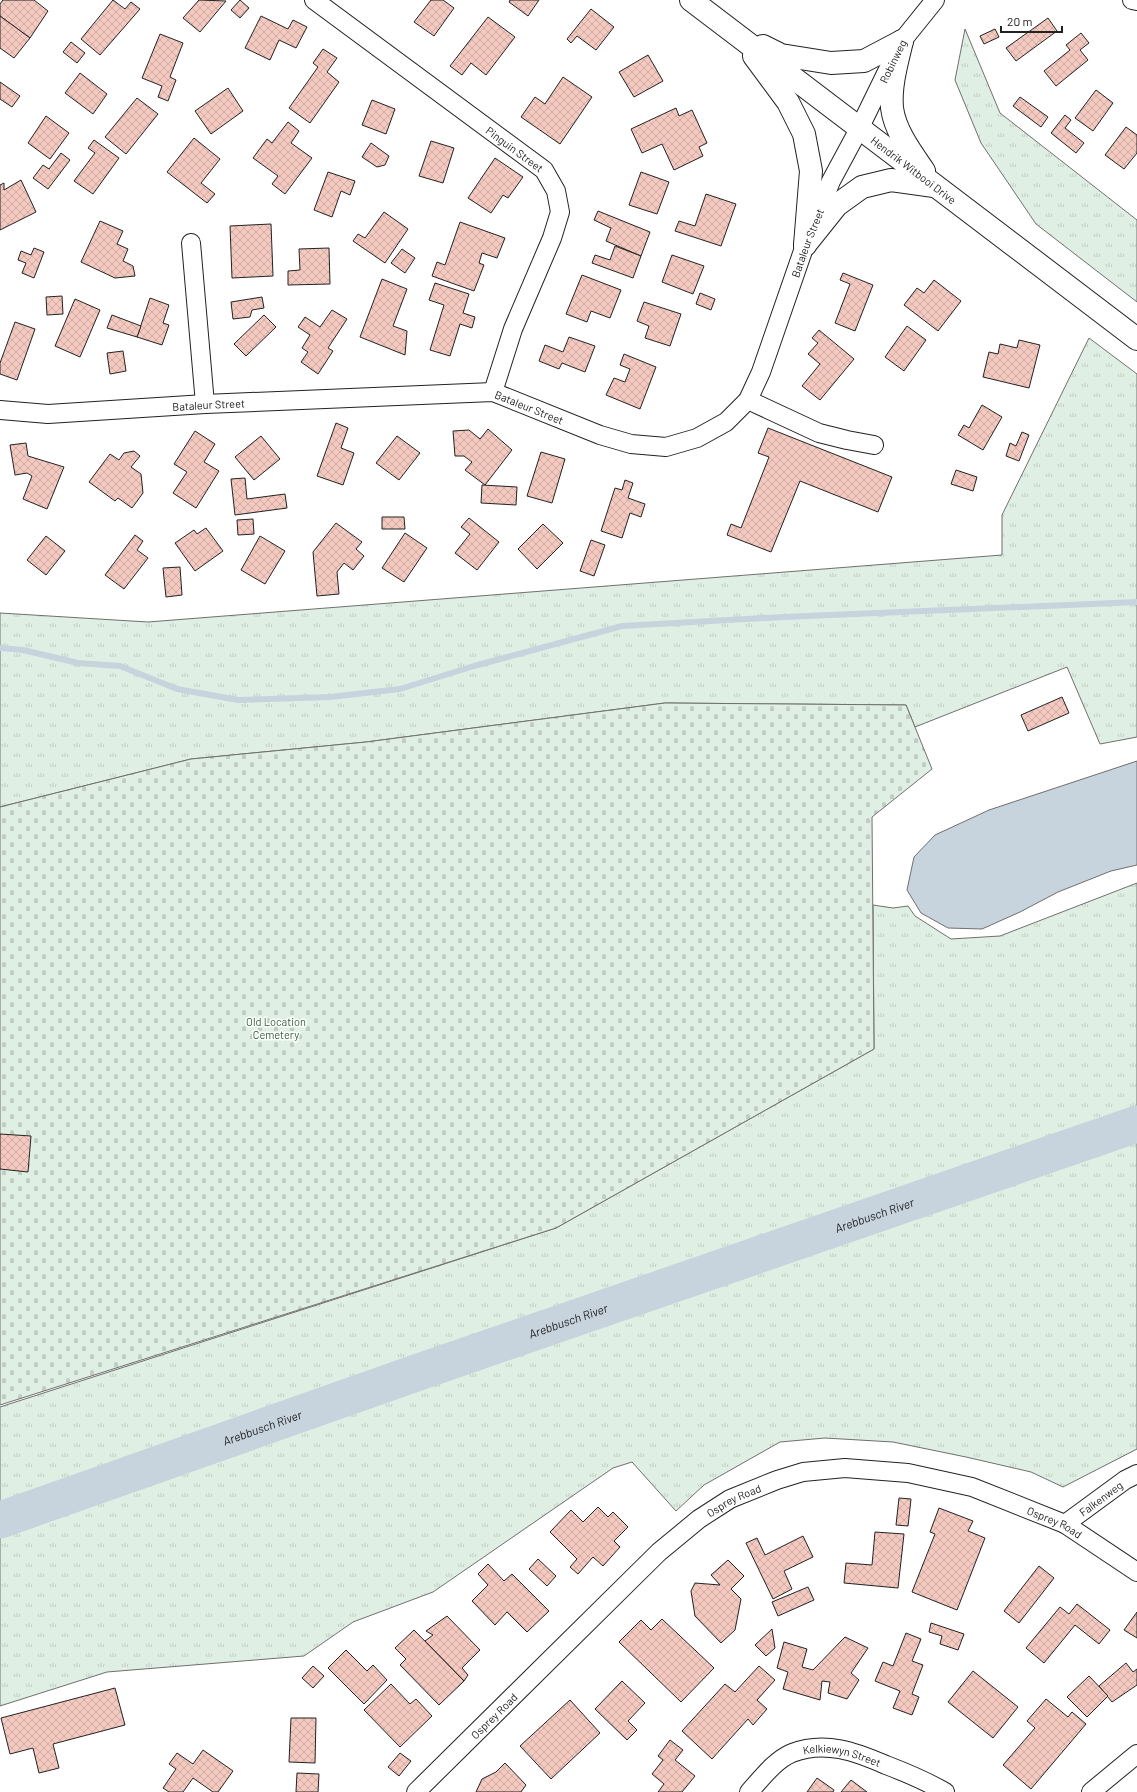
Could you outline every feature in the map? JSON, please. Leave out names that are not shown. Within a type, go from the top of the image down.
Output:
[{"type":"main road","name":"Hendrik Witbooi Drive","points":[[692,0],[935,187],[1137,339]]},
{"type":"main road","points":[[738,34],[781,55],[830,63],[864,61],[902,41]]},
{"type":"main road","points":[[738,34],[788,102],[804,134],[811,171],[805,245]]},
{"type":"main road","points":[[902,41],[893,84],[892,108],[897,128],[909,150],[935,187]]},
{"type":"main road","points":[[805,245],[837,205],[862,187],[891,180],[935,187]]},
{"type":"street","name":"Pinguin Street","points":[[314,0],[544,170],[556,191],[560,212],[552,238],[513,330],[493,392]]},
{"type":"street","name":"Robinweg","points":[[859,129],[902,41],[935,0]]},
{"type":"street","points":[[1132,0],[1137,1]]},
{"type":"street","name":"Bataleur Street","points":[[0,410],[48,414],[205,404],[493,392],[600,434],[631,444],[666,447],[697,438],[726,422],[748,400],[761,372],[805,245],[831,181],[859,129]]},
{"type":"street","points":[[191,243],[205,404]]},
{"type":"street","points":[[748,400],[819,433],[874,445]]},
{"type":"street","name":"Osprey Road","points":[[416,1792],[659,1552],[699,1519],[730,1499],[803,1472],[845,1468],[908,1473],[972,1487],[1065,1524],[1137,1572]]},
{"type":"street","name":"Falkenweg","points":[[1065,1524],[1125,1480],[1137,1474]]},
{"type":"street","name":"Kelkiewyn Street","points":[[749,1792],[774,1766],[790,1754],[804,1749],[826,1747],[852,1751],[924,1779],[945,1792]]},
{"type":"street","points":[[1091,1792],[1137,1754]]},
{"type":"green space","points":[[965,29],[1000,113],[1137,220],[1137,302],[1036,224],[981,143],[955,80]]},
{"type":"green space","points":[[1089,338],[1137,374],[1137,737],[1100,744],[1067,667],[915,727],[906,705],[665,703],[366,742],[191,759],[0,807],[0,613],[148,622],[1002,555],[1002,515]]},
{"type":"green space","name":"Old Location Cemetery","points":[[665,703],[906,705],[932,769],[872,817],[874,1049],[556,1228],[0,1405],[0,807],[191,759],[366,742]]},
{"type":"green space","points":[[1137,883],[1137,1449],[1063,1487],[1031,1472],[893,1442],[825,1438],[780,1442],[704,1485],[676,1511],[632,1462],[613,1468],[433,1592],[353,1622],[304,1656],[107,1672],[0,1706],[0,1407],[556,1228],[874,1049],[873,905],[893,908],[908,906],[915,916],[951,939],[1000,936]]},
{"type":"shaded area","points":[[1137,761],[1137,865],[1111,871],[1058,892],[1020,912],[982,929],[948,928],[921,913],[907,890],[914,857],[935,835],[989,810]]},
{"type":"building","points":[[3,0],[34,0],[48,11],[30,38],[0,16],[0,4]]},
{"type":"building","points":[[113,0],[125,9],[131,2],[140,9],[100,55],[81,39]]},
{"type":"building","points":[[199,0],[226,1],[200,32],[183,18]]},
{"type":"building","points":[[240,0],[249,8],[240,18],[231,10]]},
{"type":"building","points":[[431,0],[443,0],[454,8],[434,36],[414,22]]},
{"type":"building","points":[[510,0],[539,0],[528,16],[509,2]]},
{"type":"building","points":[[591,9],[614,27],[596,50],[577,36],[571,43],[567,39]]},
{"type":"building","points":[[0,16],[30,38],[14,58],[0,48]]},
{"type":"building","points":[[261,16],[288,29],[293,20],[307,27],[296,48],[279,40],[270,60],[245,48]]},
{"type":"building","points":[[488,17],[515,37],[486,75],[471,63],[462,75],[450,66]]},
{"type":"building","points":[[1048,18],[1057,31],[1016,61],[1006,48]]},
{"type":"building","points":[[995,29],[999,37],[984,44],[980,36]]},
{"type":"building","points":[[1081,33],[1089,43],[1080,50],[1088,60],[1056,86],[1044,71],[1070,50],[1066,45]]},
{"type":"building","points":[[160,34],[183,43],[170,77],[176,80],[168,101],[158,97],[162,86],[142,78]]},
{"type":"building","points":[[71,42],[85,53],[77,63],[63,52]]},
{"type":"building","points":[[323,49],[337,58],[327,72],[339,82],[310,123],[289,108],[318,67],[313,63]]},
{"type":"building","points":[[648,55],[663,81],[634,97],[619,72]]},
{"type":"building","points":[[80,73],[107,94],[93,114],[65,93]]},
{"type":"building","points":[[563,77],[592,97],[560,144],[521,117],[535,97],[545,104]]},
{"type":"building","points":[[0,82],[20,96],[12,107],[0,99]]},
{"type":"building","points":[[228,88],[243,111],[211,134],[195,111]]},
{"type":"building","points":[[1096,90],[1113,103],[1093,131],[1075,118]]},
{"type":"building","points":[[1020,97],[1048,117],[1041,127],[1013,106]]},
{"type":"building","points":[[137,98],[158,114],[126,154],[105,137]]},
{"type":"building","points":[[372,100],[395,109],[386,134],[362,125]]},
{"type":"building","points":[[676,108],[679,116],[692,110],[707,143],[699,147],[703,156],[674,170],[662,144],[642,153],[631,129]]},
{"type":"building","points":[[1065,115],[1071,120],[1065,128],[1084,143],[1076,153],[1051,133]]},
{"type":"building","points":[[46,116],[69,133],[50,159],[28,143]]},
{"type":"building","points":[[288,122],[299,131],[291,143],[312,158],[285,194],[272,184],[278,176],[253,158],[267,139],[272,143]]},
{"type":"building","points":[[1126,127],[1137,135],[1137,153],[1124,169],[1105,155]]},
{"type":"building","points":[[194,138],[220,159],[201,183],[215,194],[207,203],[167,172]]},
{"type":"building","points":[[94,140],[119,158],[93,194],[74,181],[95,153],[88,148]]},
{"type":"building","points":[[431,141],[454,148],[443,183],[419,176]]},
{"type":"building","points":[[371,143],[389,156],[385,165],[377,167],[362,157]]},
{"type":"building","points":[[61,153],[70,160],[48,189],[33,178],[43,165],[49,169]]},
{"type":"building","points":[[495,158],[523,177],[508,198],[503,195],[491,213],[468,198]]},
{"type":"building","points":[[328,172],[355,181],[350,195],[341,191],[332,217],[314,210]]},
{"type":"building","points":[[641,172],[669,182],[657,214],[629,205]]},
{"type":"building","points":[[21,180],[36,212],[0,230],[0,185],[4,183],[4,190]]},
{"type":"building","points":[[706,194],[736,204],[721,246],[675,231],[679,221],[695,226]]},
{"type":"building","points":[[598,211],[650,232],[641,256],[606,241],[611,228],[594,220]]},
{"type":"building","points":[[384,212],[408,229],[385,263],[353,241],[358,234],[365,238]]},
{"type":"building","points":[[100,221],[123,231],[117,244],[128,249],[123,261],[133,266],[135,276],[115,278],[81,262]]},
{"type":"building","points":[[460,222],[505,238],[497,258],[482,253],[479,263],[484,265],[474,291],[432,276],[437,262],[445,265]]},
{"type":"building","points":[[271,224],[273,276],[232,278],[230,226]]},
{"type":"building","points":[[615,246],[641,256],[633,278],[592,263],[595,255],[610,260]]},
{"type":"building","points":[[34,248],[44,252],[34,278],[22,273],[26,263],[18,260],[21,251],[31,255]]},
{"type":"building","points":[[329,248],[330,284],[288,285],[288,271],[300,270],[299,249]]},
{"type":"building","points":[[402,249],[415,258],[405,273],[391,263]]},
{"type":"building","points":[[672,255],[704,266],[693,294],[662,282]]},
{"type":"building","points":[[843,273],[873,285],[855,331],[835,323],[850,284],[840,280]]},
{"type":"building","points":[[582,275],[621,290],[610,318],[591,311],[587,322],[566,314]]},
{"type":"building","points":[[382,279],[407,289],[393,326],[407,331],[405,355],[360,337]]},
{"type":"building","points":[[934,280],[961,301],[938,331],[904,305],[917,288],[924,293]]},
{"type":"building","points":[[435,283],[469,294],[463,313],[475,317],[472,328],[460,324],[450,356],[430,350],[444,305],[429,300]]},
{"type":"building","points":[[700,293],[715,299],[711,310],[696,304]]},
{"type":"building","points":[[62,296],[63,314],[47,315],[46,297]]},
{"type":"building","points":[[262,297],[264,308],[252,310],[250,317],[233,319],[231,302]]},
{"type":"building","points":[[150,298],[169,305],[163,323],[169,325],[162,345],[137,337]]},
{"type":"building","points":[[75,299],[100,310],[80,357],[55,346]]},
{"type":"building","points":[[644,302],[681,314],[670,346],[645,338],[649,326],[637,321]]},
{"type":"building","points":[[332,310],[347,319],[328,348],[333,351],[318,374],[301,362],[308,352],[302,348],[310,335],[298,327],[305,317],[320,327]]},
{"type":"building","points":[[112,315],[141,326],[137,337],[107,328]]},
{"type":"building","points":[[264,315],[276,327],[246,356],[234,344]]},
{"type":"building","points":[[15,322],[35,329],[17,380],[0,374],[0,363]]},
{"type":"building","points":[[907,326],[926,340],[904,371],[885,357]]},
{"type":"building","points":[[819,330],[854,359],[820,400],[802,386],[820,364],[808,354],[818,343],[812,338]]},
{"type":"building","points":[[569,337],[595,346],[585,372],[562,363],[559,369],[539,361],[545,345],[563,352]]},
{"type":"building","points":[[1019,340],[1040,345],[1029,388],[983,377],[989,352],[998,354],[1000,344],[1017,348]]},
{"type":"building","points":[[123,351],[126,371],[110,374],[107,353]]},
{"type":"building","points":[[624,354],[656,367],[640,409],[606,395],[614,378],[625,382],[630,369],[620,365]]},
{"type":"building","points":[[982,405],[1002,417],[983,450],[958,435],[964,425],[969,428]]},
{"type":"building","points":[[336,423],[348,428],[341,448],[354,453],[343,485],[317,476]]},
{"type":"building","points":[[768,428],[892,477],[878,512],[800,481],[771,552],[727,535],[731,524],[741,528],[769,457],[758,453]]},
{"type":"building","points":[[488,429],[512,450],[485,485],[465,470],[472,462],[464,456],[455,456],[453,431],[469,430],[480,439]]},
{"type":"building","points":[[195,431],[215,444],[204,462],[219,471],[196,508],[173,493],[187,472],[174,464]]},
{"type":"building","points":[[1022,432],[1029,435],[1019,461],[1006,456],[1010,443],[1016,446]]},
{"type":"building","points":[[261,436],[280,459],[254,480],[235,457]]},
{"type":"building","points":[[397,436],[420,453],[399,480],[376,463]]},
{"type":"building","points":[[26,443],[28,456],[64,467],[47,509],[23,499],[32,476],[27,473],[15,475],[10,445]]},
{"type":"building","points":[[134,451],[140,456],[131,467],[141,474],[143,493],[132,508],[118,498],[115,501],[89,482],[110,454],[119,460],[124,453]]},
{"type":"building","points":[[541,452],[565,459],[552,503],[527,496]]},
{"type":"building","points":[[956,470],[977,477],[973,491],[951,484]]},
{"type":"building","points":[[245,478],[247,499],[285,494],[287,508],[235,515],[231,479]]},
{"type":"building","points":[[625,480],[633,483],[628,498],[645,504],[641,517],[630,513],[622,538],[601,531],[615,488],[622,490]]},
{"type":"building","points":[[482,485],[517,487],[516,505],[481,503]]},
{"type":"building","points":[[382,517],[404,517],[405,529],[382,529]]},
{"type":"building","points":[[469,518],[499,542],[477,570],[455,553],[470,534],[461,527]]},
{"type":"building","points":[[253,519],[254,534],[238,535],[237,520]]},
{"type":"building","points":[[336,523],[362,542],[356,549],[364,556],[353,570],[344,563],[337,572],[339,594],[317,596],[313,552]]},
{"type":"building","points":[[543,524],[563,543],[537,569],[518,549]]},
{"type":"building","points":[[206,528],[223,551],[195,571],[175,543],[194,530],[197,534]]},
{"type":"building","points":[[405,533],[427,548],[404,582],[382,568]]},
{"type":"building","points":[[135,535],[143,541],[137,550],[148,558],[124,589],[105,575]]},
{"type":"building","points":[[46,536],[65,551],[46,575],[27,560]]},
{"type":"building","points":[[260,536],[285,551],[265,584],[241,570]]},
{"type":"building","points":[[591,540],[605,545],[594,576],[580,571]]},
{"type":"building","points":[[180,567],[182,595],[166,597],[163,568]]},
{"type":"building","points":[[1062,697],[1069,713],[1028,731],[1021,715]]},
{"type":"building","points":[[0,1134],[31,1136],[28,1172],[0,1169]]},
{"type":"building","points":[[899,1498],[911,1499],[908,1526],[896,1525]]},
{"type":"building","points":[[598,1507],[608,1517],[613,1512],[628,1527],[614,1541],[620,1547],[603,1566],[593,1557],[578,1574],[570,1567],[577,1559],[550,1532],[571,1510],[583,1522]]},
{"type":"building","points":[[939,1508],[973,1521],[968,1531],[985,1538],[957,1610],[912,1592],[935,1534],[930,1532]]},
{"type":"building","points":[[875,1532],[904,1534],[898,1588],[844,1583],[846,1563],[872,1565]]},
{"type":"building","points":[[803,1536],[813,1557],[784,1571],[792,1589],[773,1599],[746,1543],[757,1538],[765,1555]]},
{"type":"building","points":[[538,1559],[556,1576],[547,1586],[529,1569]]},
{"type":"building","points":[[728,1560],[744,1576],[731,1589],[741,1599],[735,1630],[721,1643],[695,1616],[691,1591],[695,1583],[720,1585],[711,1575]]},
{"type":"building","points":[[488,1564],[504,1581],[512,1574],[549,1611],[527,1632],[507,1612],[495,1625],[472,1601],[488,1585],[478,1574]]},
{"type":"building","points":[[1039,1566],[1054,1578],[1019,1623],[1004,1611]]},
{"type":"building","points":[[808,1587],[814,1600],[778,1616],[772,1602]]},
{"type":"building","points":[[1077,1604],[1110,1630],[1099,1644],[1075,1625],[1044,1663],[1026,1648],[1060,1607],[1069,1614]]},
{"type":"building","points":[[1137,1612],[1137,1638],[1124,1630]]},
{"type":"building","points":[[447,1616],[480,1650],[462,1668],[468,1675],[464,1681],[425,1641],[433,1635],[426,1631]]},
{"type":"building","points":[[662,1619],[714,1668],[681,1702],[619,1642],[641,1620],[651,1630]]},
{"type":"building","points":[[931,1623],[964,1634],[958,1650],[940,1644],[942,1636],[929,1632]]},
{"type":"building","points":[[772,1629],[775,1648],[766,1656],[755,1645]]},
{"type":"building","points":[[414,1630],[464,1681],[439,1705],[400,1665],[406,1659],[395,1648]]},
{"type":"building","points":[[906,1633],[921,1639],[912,1661],[923,1665],[912,1694],[919,1697],[912,1715],[893,1708],[900,1691],[875,1681],[883,1662],[893,1666]]},
{"type":"building","points":[[845,1637],[868,1648],[851,1673],[859,1680],[847,1699],[828,1693],[830,1682],[822,1681],[820,1700],[783,1689],[788,1672],[777,1668],[784,1642],[807,1649],[802,1667],[813,1670]]},
{"type":"building","points":[[346,1650],[367,1671],[373,1665],[387,1680],[364,1704],[328,1668]]},
{"type":"building","points":[[1126,1663],[1133,1672],[1137,1669],[1137,1685],[1112,1702],[1099,1686]]},
{"type":"building","points":[[313,1666],[324,1676],[313,1688],[302,1678]]},
{"type":"building","points":[[759,1666],[775,1680],[757,1700],[767,1709],[753,1725],[748,1719],[712,1759],[682,1731],[725,1684],[735,1692]]},
{"type":"building","points":[[973,1671],[1018,1707],[993,1738],[948,1702]]},
{"type":"building","points":[[1089,1676],[1108,1696],[1087,1717],[1067,1697]]},
{"type":"building","points":[[622,1681],[645,1703],[628,1721],[637,1730],[627,1740],[595,1709]]},
{"type":"building","points":[[391,1684],[410,1704],[416,1699],[432,1716],[400,1747],[364,1710]]},
{"type":"building","points":[[115,1688],[125,1725],[53,1744],[59,1768],[39,1773],[33,1748],[10,1754],[1,1718]]},
{"type":"building","points":[[1046,1699],[1068,1717],[1072,1712],[1086,1724],[1031,1789],[1003,1765],[1035,1728],[1027,1721]]},
{"type":"building","points":[[570,1700],[600,1733],[551,1779],[520,1746]]},
{"type":"building","points":[[291,1718],[316,1718],[315,1763],[289,1762]]},
{"type":"building","points":[[670,1740],[683,1750],[675,1760],[695,1776],[682,1792],[658,1792],[664,1784],[652,1774],[663,1760],[658,1756]]},
{"type":"building","points":[[203,1750],[233,1771],[218,1792],[213,1792],[193,1778],[183,1792],[169,1792],[163,1788],[176,1769],[169,1764],[177,1753],[193,1764]]},
{"type":"building","points":[[400,1753],[411,1761],[399,1776],[388,1767]]},
{"type":"building","points":[[505,1763],[526,1785],[521,1792],[476,1792],[482,1779],[496,1772]]},
{"type":"building","points":[[297,1773],[319,1774],[318,1792],[296,1792]]},
{"type":"building","points":[[817,1778],[834,1790],[833,1792],[807,1792]]},
{"type":"building","points":[[851,1780],[867,1792],[841,1792]]},
{"type":"waterway","points":[[0,648],[23,650],[78,663],[120,666],[177,689],[238,700],[330,697],[400,689],[474,666],[622,626],[784,617],[1137,602]]},
{"type":"waterway","name":"Arebbusch River","points":[[0,1520],[416,1373],[1137,1124]]}]
